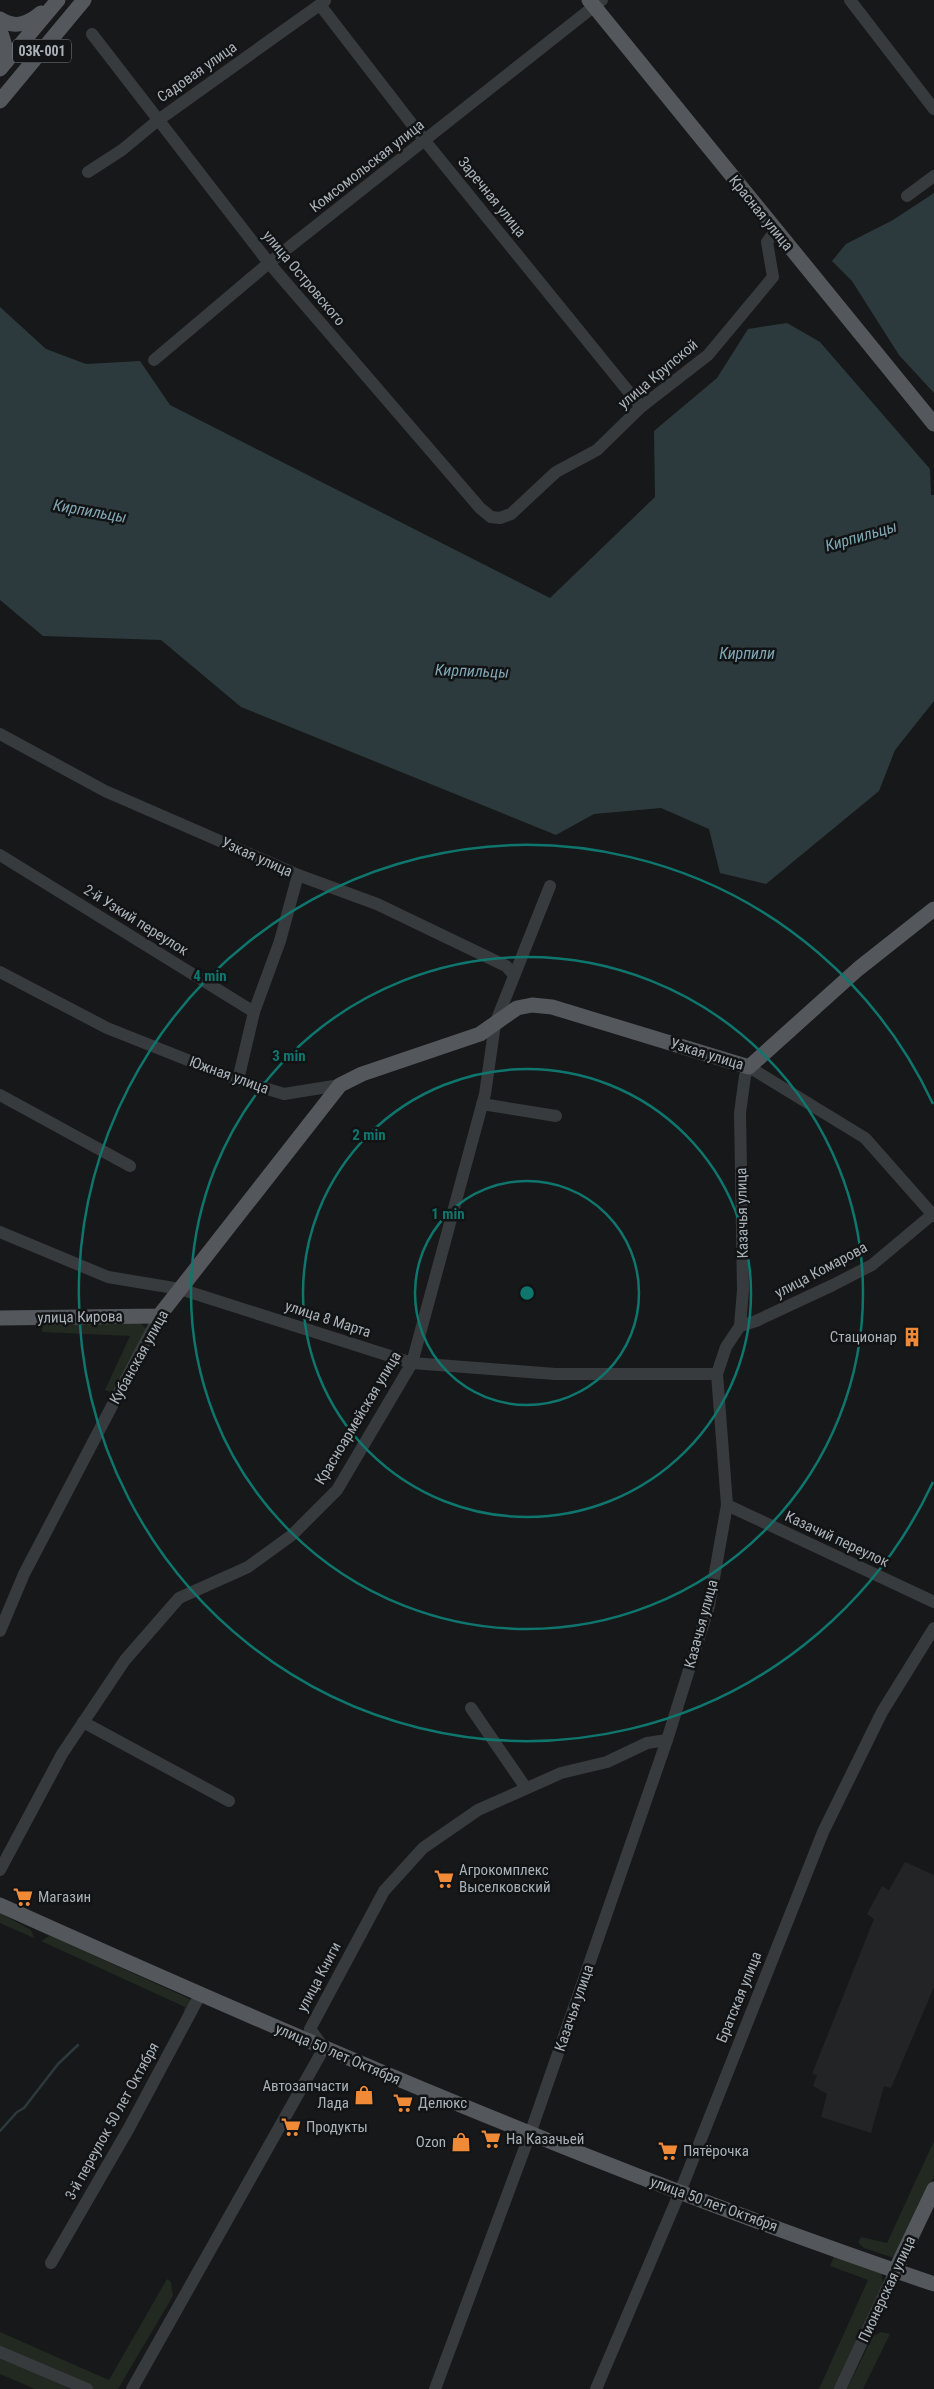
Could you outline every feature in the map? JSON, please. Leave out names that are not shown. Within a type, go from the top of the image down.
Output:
[{"type":"main road","points":[[0,19],[12,26],[27,22],[57,0]]},
{"type":"main road","name":"03К-001","points":[[0,69],[57,0]]},
{"type":"main road","name":"03К-001","points":[[0,101],[84,0]]},
{"type":"main road","name":"Красная улица","points":[[595,2],[775,231],[934,424]]},
{"type":"main road","points":[[0,30],[4,46],[3,56],[0,61]]},
{"type":"main road","points":[[749,1067],[858,969],[934,909]]},
{"type":"main road","name":"Узкая улица","points":[[495,1024],[507,1014],[524,1006],[552,1007],[749,1067]]},
{"type":"main road","name":"Южная улица","points":[[340,1085],[362,1074],[480,1034],[495,1024]]},
{"type":"main road","name":"Кубанская улица","points":[[159,1316],[340,1085]]},
{"type":"main road","name":"улица Кирова","points":[[0,1318],[159,1316]]},
{"type":"main road","name":"улица 50 лет Октября","points":[[0,1905],[200,1995],[530,2134],[680,2192],[934,2284]]},
{"type":"main road","name":"Пионерская улица","points":[[896,2271],[934,2189]]},
{"type":"street","points":[[850,0],[934,109]]},
{"type":"street","name":"Заречная улица","points":[[323,2],[425,141],[641,407]]},
{"type":"street","name":"Садовая улица","points":[[88,172],[122,150],[157,120],[323,2]]},
{"type":"street","name":"Комсомольская улица","points":[[154,360],[269,263],[425,141],[595,2]]},
{"type":"street","name":"улица Островского","points":[[92,34],[269,263],[480,508],[491,517],[500,518],[511,514]]},
{"type":"street","points":[[907,196],[934,176]]},
{"type":"street","name":"улица Крупской","points":[[511,514],[556,472],[597,450],[641,407],[708,355],[773,277],[773,270],[767,252],[767,242],[775,231]]},
{"type":"street","name":"Узкая улица","points":[[0,734],[105,791],[298,875],[377,904],[506,966],[514,975]]},
{"type":"street","name":"2-й Узкий переулок","points":[[0,855],[254,1012]]},
{"type":"street","points":[[238,1080],[254,1012],[280,941],[298,875]]},
{"type":"street","name":"Красноармейская улица","points":[[0,1870],[62,1754],[126,1660],[179,1598],[248,1566],[292,1535],[337,1490],[412,1363],[482,1104],[495,1024],[550,886]]},
{"type":"street","name":"Южная улица","points":[[0,972],[107,1028],[238,1080],[284,1094],[340,1085]]},
{"type":"street","name":"Узкая улица","points":[[749,1067],[865,1138],[934,1214]]},
{"type":"street","name":"Казачья улица","points":[[435,2389],[530,2134],[667,1740],[709,1606],[727,1505],[718,1374],[726,1347],[740,1326],[743,1290],[740,1113],[745,1076],[749,1067]]},
{"type":"street","points":[[0,1095],[130,1166]]},
{"type":"street","points":[[482,1104],[556,1116]]},
{"type":"street","name":"улица Комарова","points":[[740,1326],[756,1321],[833,1286],[872,1264],[934,1214]]},
{"type":"street","name":"улица 8 Марта","points":[[0,1232],[108,1277],[180,1289],[412,1363],[554,1374],[718,1374]]},
{"type":"street","name":"Кубанская улица","points":[[0,1631],[24,1574],[159,1316]]},
{"type":"street","name":"Казачий переулок","points":[[727,1505],[934,1602]]},
{"type":"street","name":"Братская улица","points":[[596,2389],[680,2192],[823,1832],[882,1712],[934,1628]]},
{"type":"street","points":[[471,1708],[526,1788]]},
{"type":"street","points":[[83,1722],[229,1801]]},
{"type":"street","name":"улица Книги","points":[[324,2048],[310,2029],[384,1891],[423,1848],[478,1810],[526,1788],[561,1773],[607,1762],[647,1743],[667,1740]]},
{"type":"street","name":"3-й переулок 50 лет Октября","points":[[51,2263],[129,2128],[200,1995]]},
{"type":"street","points":[[132,2389],[324,2048]]},
{"type":"street","name":"Пионерская улица","points":[[840,2389],[896,2271]]},
{"type":"street","points":[[0,2352],[87,2389]]},
{"type":"shaded area","points":[[43,1323],[140,1323],[147,1329],[116,1394],[105,1390],[130,1336],[42,1332]]},
{"type":"shaded area","points":[[905,1862],[934,1875],[934,1987],[891,2088],[884,2086],[871,2133],[821,2117],[827,2094],[813,2086],[817,2075],[812,2074],[874,1919],[867,1914],[882,1886],[889,1890]]},
{"type":"shaded area","points":[[0,1913],[31,1930],[34,1938],[0,1923]]},
{"type":"shaded area","points":[[49,1936],[192,2000],[182,2018],[185,2007],[41,1941]]},
{"type":"shaded area","points":[[934,2141],[934,2177],[894,2258],[864,2248],[858,2242],[861,2237],[887,2243]]},
{"type":"shaded area","points":[[834,2256],[881,2272],[883,2284],[835,2389],[819,2389],[868,2280],[830,2266]]},
{"type":"shaded area","points":[[167,2279],[171,2282],[173,2296],[118,2389],[93,2389],[0,2349],[0,2332],[109,2380]]},
{"type":"shaded area","points":[[881,2332],[890,2334],[863,2389],[847,2389],[873,2336]]},
{"type":"shaded area","points":[[0,2357],[71,2389],[35,2389],[0,2374]]},
{"type":"water","points":[[934,193],[934,393],[899,355],[852,281],[832,261],[846,244],[893,220]]},
{"type":"water","name":"Кирпили","points":[[0,307],[46,349],[86,364],[140,361],[170,405],[550,598],[655,497],[654,431],[717,378],[748,329],[787,323],[820,342],[930,469],[931,495],[934,495],[934,701],[895,750],[879,791],[766,884],[720,873],[709,829],[661,808],[594,814],[556,835],[241,707],[161,640],[43,636],[0,600]]},
{"type":"waterway","points":[[0,2131],[17,2112],[24,2108],[58,2064],[78,2045]]},
{"type":"place","name":"Стационар","points":[[912,1337]]},
{"type":"place","name":"Агрокомплекс Выселковский","points":[[444,1879]]},
{"type":"place","name":"Магазин","points":[[23,1897]]},
{"type":"place","name":"Автозапчасти Лада","points":[[364,2095]]},
{"type":"place","name":"Делюкс","points":[[403,2103]]},
{"type":"place","name":"Продукты","points":[[291,2127]]},
{"type":"place","name":"На Казачьей","points":[[491,2139]]},
{"type":"place","name":"Ozon","points":[[461,2142]]},
{"type":"place","name":"Пятёрочка","points":[[668,2151]]},
{"type":"water label","name":"Кирпильцы","points":[[90,511]]},
{"type":"water label","name":"Кирпильцы","points":[[861,536]]},
{"type":"water label","name":"Кирпильцы","points":[[472,671]]}]
